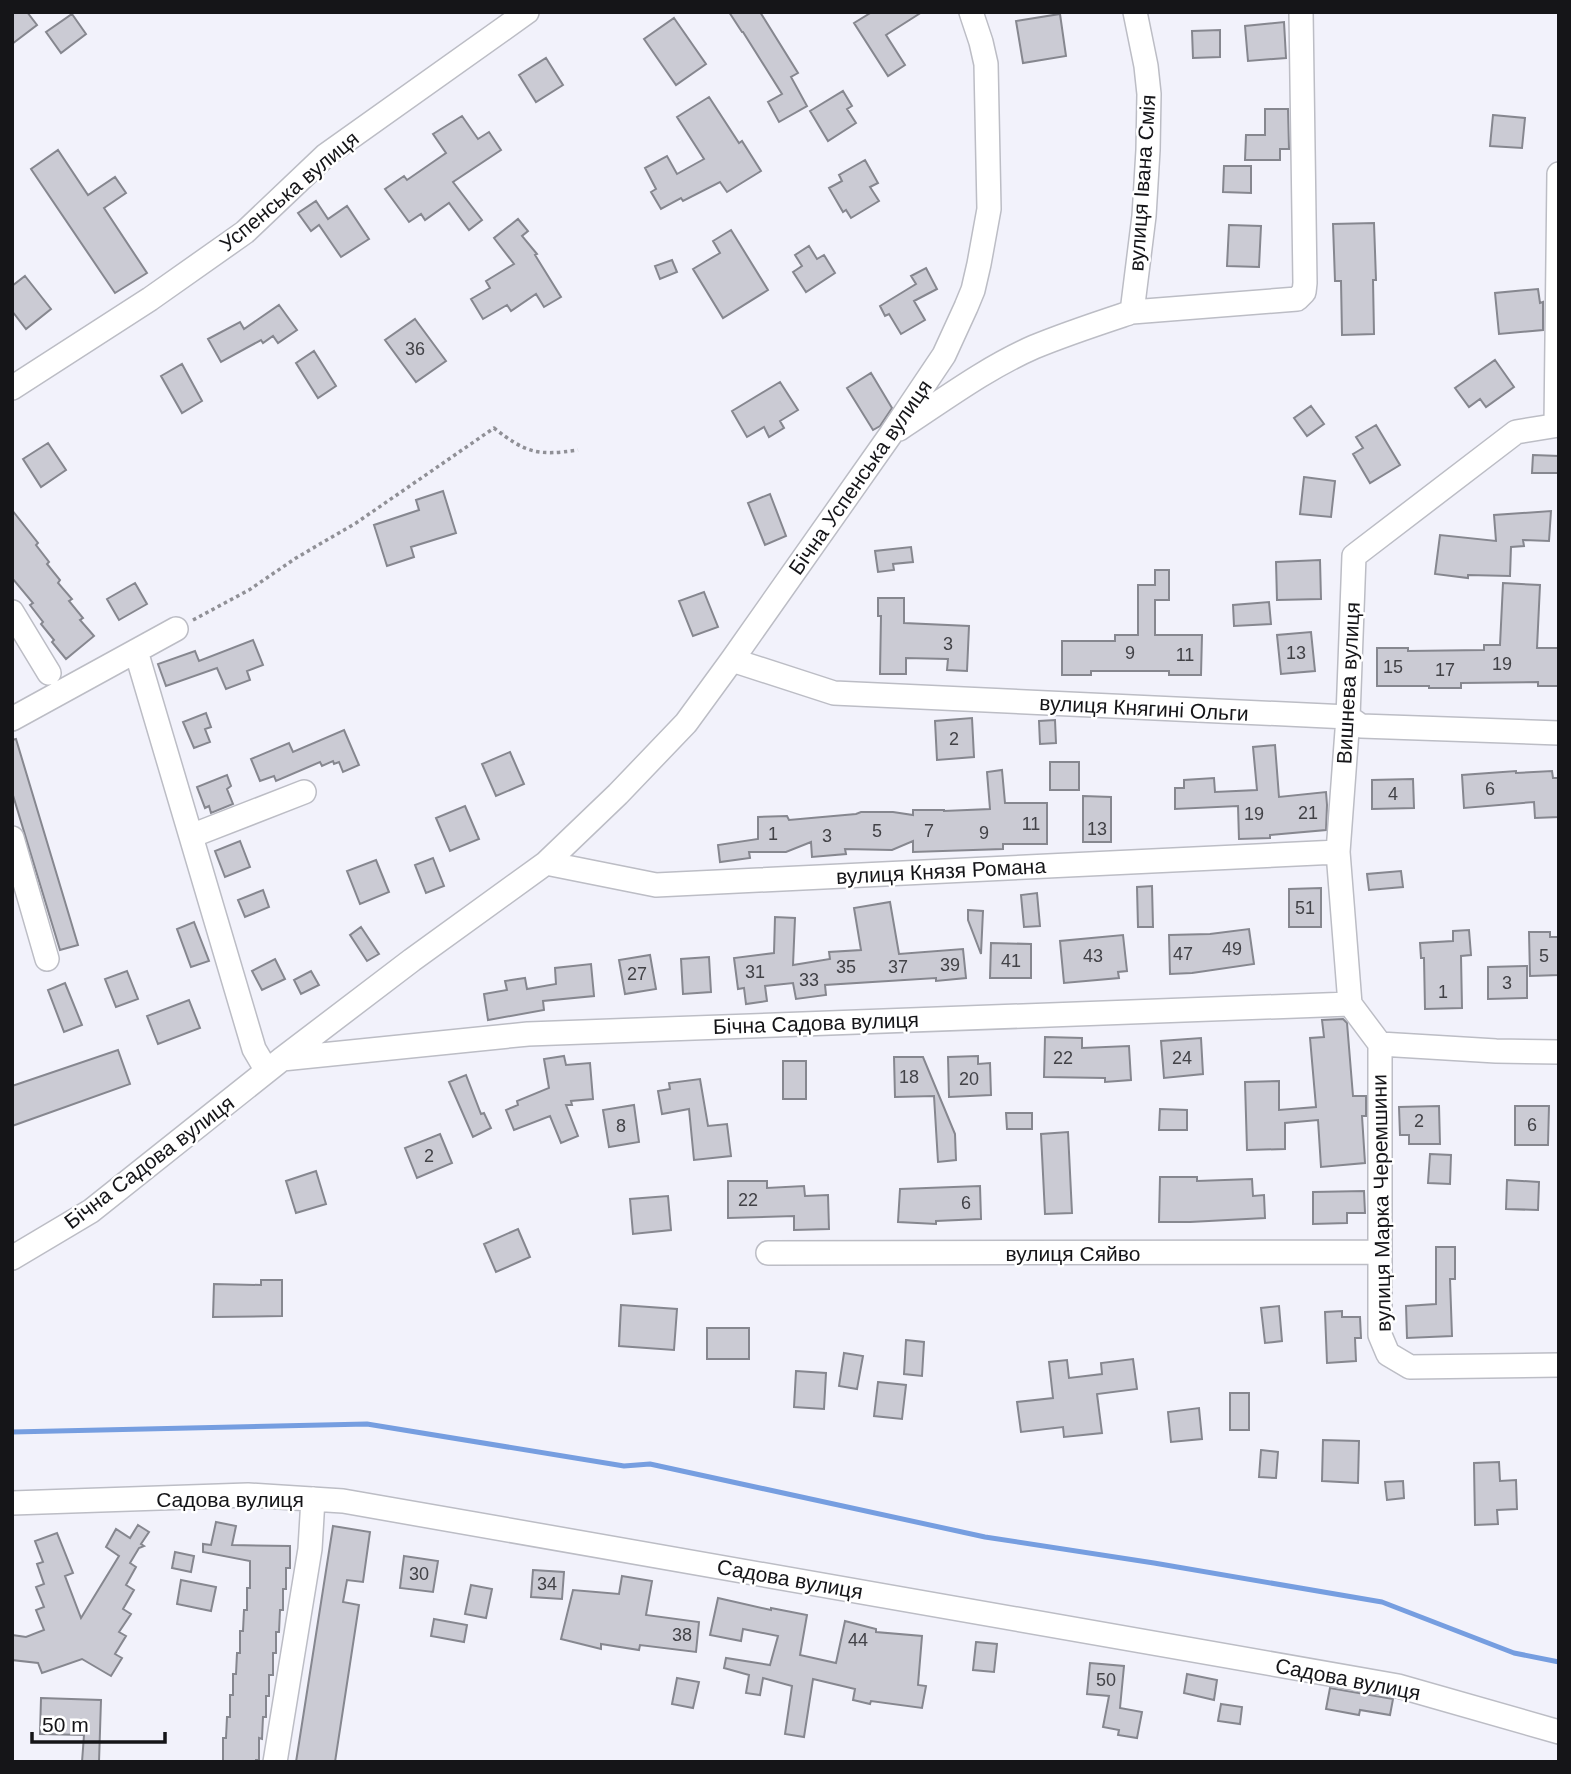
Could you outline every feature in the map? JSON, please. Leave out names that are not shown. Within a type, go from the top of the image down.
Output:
[{"type":"street","name":"Успенська вулиця","points":[[12,388],[150,299],[245,232],[326,155],[527,12]]},
{"type":"street","name":"Бічна Успенська вулиця","points":[[545,863],[618,794],[686,723],[944,355],[969,299],[979,264],[989,209],[986,64],[971,12]]},
{"type":"street","name":"вулиця Івана Смія","points":[[1132,312],[1144,203],[1149,94],[1135,12]]},
{"type":"street","points":[[891,434],[977,378],[1033,348],[1132,312],[1297,299],[1304,292],[1306,283],[1300,12]]},
{"type":"street","points":[[1557,425],[1559,174]]},
{"type":"street","name":"Вишнева вулиця","points":[[1350,1004],[1338,852],[1348,717],[1354,556],[1516,432],[1557,425]]},
{"type":"street","points":[[12,612],[48,673]]},
{"type":"street","points":[[12,719],[176,629]]},
{"type":"street","points":[[136,651],[254,1049],[274,1065]]},
{"type":"street","name":"вулиця Княгині Ольги","points":[[732,660],[834,692],[1348,717],[1361,726],[1559,733]]},
{"type":"street","points":[[191,836],[304,792]]},
{"type":"street","points":[[12,838],[47,959]]},
{"type":"street","name":"вулиця Князя Романа","points":[[545,863],[656,885],[1338,852]]},
{"type":"street","name":"Бічна Садова вулиця","points":[[12,1258],[91,1211],[274,1065],[545,863]]},
{"type":"street","points":[[1350,1004],[1380,1044],[1559,1052]]},
{"type":"street","name":"Бічна Садова вулиця","points":[[274,1065],[528,1034],[1350,1004]]},
{"type":"street","name":"вулиця Марка Черемшини","points":[[1380,1044],[1380,1335],[1388,1354],[1410,1367],[1559,1365]]},
{"type":"street","name":"вулиця Сяйво","points":[[768,1254],[1379,1252]]},
{"type":"street","name":"Садова вулиця","points":[[12,1503],[248,1495],[356,1503],[1398,1686],[1559,1732]]},
{"type":"street","points":[[275,1762],[310,1549],[313,1499]]},
{"type":"path","points":[[176,629],[249,590],[296,558],[356,523],[494,428],[534,453],[578,450]]},
{"type":"building","points":[[12,12],[27,12],[37,25],[12,44]]},
{"type":"building","points":[[729,12],[760,12],[798,73],[791,77],[807,106],[779,122],[768,102],[782,94]]},
{"type":"building","points":[[872,12],[922,12],[886,35],[905,65],[888,76],[854,23]]},
{"type":"building","points":[[72,14],[86,34],[61,53],[46,32]]},
{"type":"building","points":[[1060,14],[1066,56],[1023,63],[1016,21]]},
{"type":"building","points":[[674,18],[706,64],[676,85],[644,39]]},
{"type":"building","points":[[1284,22],[1286,58],[1248,61],[1245,26]]},
{"type":"building","points":[[1220,30],[1220,57],[1193,58],[1192,31]]},
{"type":"building","points":[[546,58],[563,85],[536,102],[519,75]]},
{"type":"building","points":[[843,91],[852,106],[847,109],[856,123],[828,141],[810,111]]},
{"type":"building","points":[[709,97],[761,171],[727,192],[720,182],[661,209],[651,192],[656,189],[645,168],[667,156],[677,174],[704,159],[677,117]]},
{"type":"building","points":[[1265,109],[1288,109],[1289,149],[1280,149],[1280,160],[1245,160],[1246,135],[1265,135]]},
{"type":"building","points":[[1493,115],[1525,118],[1522,148],[1490,146]]},
{"type":"building","points":[[462,116],[478,139],[489,132],[501,150],[453,182],[482,220],[469,230],[449,203],[425,220],[421,214],[409,222],[385,189],[404,176],[407,180],[446,153],[433,134]]},
{"type":"building","points":[[58,150],[88,195],[115,177],[126,193],[104,208],[147,273],[115,293],[31,169]]},
{"type":"building","points":[[865,160],[878,183],[870,187],[879,201],[851,218],[846,210],[843,212],[829,188],[842,181],[839,175]]},
{"type":"building","points":[[1224,166],[1251,166],[1251,193],[1223,192]]},
{"type":"building","points":[[316,201],[328,219],[347,206],[369,239],[341,257],[319,225],[311,231],[298,213]]},
{"type":"building","points":[[518,219],[528,231],[522,236],[537,254],[535,255],[561,297],[544,307],[536,294],[511,311],[507,305],[483,319],[471,299],[490,288],[486,281],[514,264],[494,238]]},
{"type":"building","points":[[1374,223],[1374,334],[1342,335],[1341,281],[1335,281],[1333,224]]},
{"type":"building","points":[[1229,225],[1261,226],[1259,267],[1227,266]]},
{"type":"building","points":[[731,230],[768,290],[723,318],[693,269],[720,253],[713,241]]},
{"type":"building","points":[[809,246],[817,259],[824,255],[835,273],[806,292],[793,272],[802,266],[795,255]]},
{"type":"building","points":[[672,260],[677,272],[660,279],[655,266]]},
{"type":"building","points":[[926,268],[937,289],[914,301],[925,320],[901,334],[889,314],[885,316],[880,306],[916,284],[911,276]]},
{"type":"building","points":[[25,276],[51,309],[26,329],[12,311],[12,286]]},
{"type":"building","points":[[1538,289],[1540,303],[1543,302],[1543,330],[1499,334],[1495,293]]},
{"type":"building","points":[[279,305],[297,330],[278,343],[273,336],[263,343],[261,340],[221,362],[208,339],[240,322],[244,329]]},
{"type":"building","points":[[415,319],[446,361],[416,382],[385,340]]},
{"type":"building","points":[[314,351],[336,386],[318,398],[296,363]]},
{"type":"building","points":[[1495,360],[1514,387],[1486,407],[1480,399],[1469,407],[1455,388]]},
{"type":"building","points":[[182,364],[202,401],[182,413],[161,376]]},
{"type":"building","points":[[871,373],[892,408],[880,426],[873,430],[847,388]]},
{"type":"building","points":[[780,382],[798,410],[780,421],[784,428],[769,437],[764,427],[747,437],[732,411]]},
{"type":"building","points":[[1311,406],[1324,424],[1307,436],[1294,418]]},
{"type":"building","points":[[1376,425],[1400,465],[1370,483],[1353,454],[1363,448],[1356,437]]},
{"type":"building","points":[[48,443],[66,470],[41,487],[23,459]]},
{"type":"building","points":[[1533,455],[1559,456],[1559,473],[1532,473]]},
{"type":"building","points":[[1304,477],[1335,481],[1331,517],[1300,514]]},
{"type":"building","points":[[443,491],[456,533],[411,547],[414,557],[387,566],[374,525],[419,510],[416,500]]},
{"type":"building","points":[[770,494],[786,536],[765,545],[748,503]]},
{"type":"building","points":[[12,510],[38,543],[36,545],[49,562],[47,564],[60,580],[58,583],[83,618],[80,620],[94,636],[66,659],[41,624],[43,622],[30,605],[33,603],[12,578]]},
{"type":"building","points":[[1551,511],[1549,541],[1523,540],[1524,546],[1511,547],[1510,576],[1468,575],[1468,578],[1435,574],[1440,535],[1496,541],[1494,515]]},
{"type":"building","points":[[911,547],[913,562],[893,564],[894,570],[878,572],[875,551]]},
{"type":"building","points":[[1320,560],[1321,599],[1277,600],[1276,562]]},
{"type":"building","points":[[1155,570],[1169,570],[1169,600],[1155,600],[1155,635],[1202,635],[1201,675],[1169,675],[1169,671],[1091,671],[1091,675],[1062,675],[1062,641],[1115,641],[1115,635],[1138,635],[1138,585],[1155,585]]},
{"type":"building","points":[[135,583],[147,604],[119,620],[107,599]]},
{"type":"building","points":[[1503,583],[1540,585],[1537,648],[1559,648],[1559,686],[1538,686],[1538,682],[1461,683],[1461,688],[1377,686],[1377,648],[1408,648],[1408,651],[1484,650],[1484,645],[1500,645]]},
{"type":"building","points":[[704,592],[718,627],[693,636],[679,601]]},
{"type":"building","points":[[878,598],[904,598],[904,623],[969,626],[967,671],[947,670],[948,659],[906,658],[906,674],[880,674],[881,616],[878,616]]},
{"type":"building","points":[[1269,602],[1271,624],[1234,626],[1233,605]]},
{"type":"building","points":[[1311,632],[1315,671],[1281,674],[1277,635]]},
{"type":"building","points":[[253,640],[263,665],[247,671],[250,680],[226,689],[217,668],[166,686],[158,664],[195,651],[199,661]]},
{"type":"building","points":[[206,713],[211,727],[205,729],[210,742],[194,748],[183,722]]},
{"type":"building","points":[[972,718],[974,757],[937,760],[935,721]]},
{"type":"building","points":[[1055,720],[1056,743],[1040,744],[1039,721]]},
{"type":"building","points":[[344,730],[359,765],[343,772],[339,762],[334,764],[333,761],[322,766],[320,762],[276,781],[274,776],[260,781],[251,759],[289,743],[293,752]]},
{"type":"building","points":[[16,739],[78,945],[60,950],[12,792],[12,740]]},
{"type":"building","points":[[1275,745],[1279,797],[1326,792],[1326,830],[1270,835],[1270,838],[1239,839],[1238,806],[1175,809],[1175,788],[1184,788],[1184,780],[1214,778],[1215,792],[1257,790],[1253,747]]},
{"type":"building","points":[[510,752],[524,784],[496,796],[482,764]]},
{"type":"building","points":[[1050,762],[1079,762],[1079,790],[1050,790]]},
{"type":"building","points":[[1002,770],[1005,803],[1047,803],[1047,844],[1003,844],[1003,849],[913,852],[913,841],[892,850],[845,849],[846,854],[812,857],[811,842],[786,852],[749,852],[750,858],[720,862],[718,845],[758,839],[758,817],[787,816],[789,820],[861,812],[913,815],[913,810],[990,809],[987,772]]},
{"type":"building","points":[[1552,771],[1553,778],[1559,778],[1559,817],[1535,818],[1534,802],[1464,808],[1462,775]]},
{"type":"building","points":[[227,775],[231,786],[227,789],[233,804],[211,813],[209,806],[205,808],[197,787]]},
{"type":"building","points":[[1413,779],[1414,808],[1372,809],[1372,780]]},
{"type":"building","points":[[1083,796],[1111,797],[1111,842],[1083,842]]},
{"type":"building","points":[[465,806],[479,839],[450,851],[436,818]]},
{"type":"building","points":[[240,841],[250,867],[225,877],[215,851]]},
{"type":"building","points":[[433,858],[444,886],[426,893],[415,865]]},
{"type":"building","points":[[376,860],[389,892],[360,904],[347,871]]},
{"type":"building","points":[[1401,871],[1403,887],[1369,890],[1367,874]]},
{"type":"building","points":[[1152,886],[1153,927],[1138,927],[1137,887]]},
{"type":"building","points":[[1321,888],[1321,927],[1289,927],[1289,889]]},
{"type":"building","points":[[263,890],[269,907],[245,917],[238,900]]},
{"type":"building","points":[[1037,893],[1040,926],[1024,927],[1021,895]]},
{"type":"building","points":[[890,902],[899,954],[963,949],[966,978],[825,985],[826,995],[796,999],[793,983],[765,986],[767,1001],[746,1004],[744,988],[738,989],[734,958],[774,953],[775,917],[795,918],[793,965],[830,959],[829,952],[861,950],[854,908]]},
{"type":"building","points":[[968,910],[983,911],[981,954],[968,920]]},
{"type":"building","points":[[194,922],[209,961],[191,967],[177,929]]},
{"type":"building","points":[[361,927],[379,954],[367,961],[350,935]]},
{"type":"building","points":[[1249,929],[1254,964],[1170,974],[1169,935]]},
{"type":"building","points":[[1469,930],[1471,955],[1461,956],[1462,1008],[1425,1009],[1424,958],[1421,958],[1420,943],[1453,941],[1453,931]]},
{"type":"building","points":[[1529,932],[1550,932],[1550,937],[1559,937],[1559,975],[1530,976]]},
{"type":"building","points":[[1123,935],[1127,971],[1118,972],[1119,978],[1064,983],[1060,941]]},
{"type":"building","points":[[991,943],[1031,944],[1031,978],[990,978]]},
{"type":"building","points":[[650,955],[656,989],[625,994],[619,960]]},
{"type":"building","points":[[709,957],[711,992],[683,994],[681,959]]},
{"type":"building","points":[[275,959],[285,979],[262,990],[252,971]]},
{"type":"building","points":[[591,964],[594,996],[543,1001],[544,1010],[488,1020],[484,994],[507,990],[505,981],[525,978],[527,989],[556,984],[555,968]]},
{"type":"building","points":[[1527,966],[1527,998],[1488,999],[1488,967]]},
{"type":"building","points":[[127,971],[138,999],[116,1007],[105,979]]},
{"type":"building","points":[[311,971],[319,985],[301,994],[294,980]]},
{"type":"building","points":[[65,983],[82,1025],[64,1032],[48,990]]},
{"type":"building","points":[[189,1000],[200,1028],[158,1044],[147,1016]]},
{"type":"building","points":[[1343,1019],[1347,1023],[1353,1096],[1366,1096],[1366,1116],[1362,1116],[1365,1163],[1321,1167],[1318,1120],[1285,1123],[1285,1149],[1247,1150],[1245,1082],[1279,1081],[1279,1110],[1316,1107],[1310,1038],[1324,1037],[1322,1020]]},
{"type":"building","points":[[1045,1037],[1082,1038],[1082,1048],[1129,1046],[1131,1080],[1105,1082],[1105,1078],[1044,1077]]},
{"type":"building","points":[[1201,1038],[1203,1074],[1164,1078],[1161,1041]]},
{"type":"building","points":[[118,1050],[130,1084],[12,1126],[12,1086]]},
{"type":"building","points":[[564,1056],[566,1065],[590,1063],[593,1099],[571,1101],[572,1105],[566,1105],[578,1136],[561,1143],[550,1116],[514,1130],[506,1110],[518,1105],[517,1101],[549,1088],[544,1059]]},
{"type":"building","points":[[978,1056],[978,1064],[990,1063],[991,1095],[949,1097],[948,1057]]},
{"type":"building","points":[[894,1057],[923,1057],[955,1134],[956,1160],[938,1162],[934,1096],[895,1097]]},
{"type":"building","points":[[783,1061],[806,1061],[806,1099],[783,1099]]},
{"type":"building","points":[[466,1075],[481,1114],[484,1113],[491,1128],[473,1137],[449,1082]]},
{"type":"building","points":[[700,1079],[708,1126],[727,1124],[731,1156],[694,1160],[689,1109],[662,1114],[658,1091],[670,1089],[669,1083]]},
{"type":"building","points":[[634,1105],[639,1142],[609,1147],[603,1110]]},
{"type":"building","points":[[1439,1106],[1440,1144],[1409,1144],[1409,1135],[1400,1135],[1399,1107]]},
{"type":"building","points":[[1515,1106],[1549,1106],[1548,1145],[1515,1145]]},
{"type":"building","points":[[1160,1109],[1187,1110],[1187,1130],[1159,1130]]},
{"type":"building","points":[[1006,1113],[1032,1113],[1032,1129],[1007,1129]]},
{"type":"building","points":[[1068,1132],[1072,1213],[1045,1214],[1041,1134]]},
{"type":"building","points":[[440,1134],[452,1163],[417,1178],[405,1148]]},
{"type":"building","points":[[1430,1154],[1451,1155],[1450,1184],[1428,1183]]},
{"type":"building","points":[[316,1171],[326,1204],[296,1213],[286,1181]]},
{"type":"building","points":[[1160,1177],[1197,1177],[1197,1181],[1252,1179],[1253,1196],[1264,1195],[1265,1218],[1159,1222]]},
{"type":"building","points":[[1507,1180],[1539,1182],[1538,1210],[1506,1209]]},
{"type":"building","points":[[728,1181],[767,1181],[767,1188],[804,1186],[805,1196],[828,1195],[829,1229],[794,1230],[794,1216],[728,1218]]},
{"type":"building","points":[[980,1186],[981,1219],[936,1221],[936,1224],[898,1222],[900,1189]]},
{"type":"building","points":[[1364,1191],[1365,1213],[1347,1213],[1347,1223],[1313,1224],[1313,1192]]},
{"type":"building","points":[[668,1196],[671,1230],[633,1234],[630,1199]]},
{"type":"building","points":[[518,1229],[530,1257],[496,1272],[484,1244]]},
{"type":"building","points":[[1436,1247],[1455,1247],[1455,1279],[1450,1279],[1452,1336],[1407,1338],[1406,1306],[1436,1304]]},
{"type":"building","points":[[261,1280],[282,1280],[282,1316],[213,1317],[214,1284],[261,1285]]},
{"type":"building","points":[[621,1305],[677,1309],[674,1350],[619,1346]]},
{"type":"building","points":[[1279,1306],[1282,1341],[1265,1343],[1261,1308]]},
{"type":"building","points":[[1342,1311],[1342,1317],[1360,1317],[1361,1338],[1355,1338],[1356,1361],[1327,1363],[1325,1312]]},
{"type":"building","points":[[707,1328],[749,1328],[749,1359],[707,1359]]},
{"type":"building","points":[[906,1340],[924,1342],[922,1376],[904,1374]]},
{"type":"building","points":[[844,1353],[863,1356],[857,1389],[839,1386]]},
{"type":"building","points":[[1133,1359],[1137,1389],[1097,1394],[1102,1433],[1064,1437],[1063,1427],[1021,1432],[1017,1402],[1053,1398],[1049,1362],[1067,1360],[1069,1378],[1102,1374],[1101,1363]]},
{"type":"building","points":[[796,1371],[826,1373],[824,1409],[794,1407]]},
{"type":"building","points":[[878,1382],[906,1385],[902,1419],[874,1416]]},
{"type":"building","points":[[1230,1393],[1249,1393],[1249,1430],[1230,1430]]},
{"type":"building","points":[[1199,1408],[1202,1439],[1171,1442],[1168,1412]]},
{"type":"building","points":[[1323,1440],[1359,1441],[1358,1483],[1322,1481]]},
{"type":"building","points":[[1261,1450],[1278,1452],[1276,1478],[1259,1477]]},
{"type":"building","points":[[1499,1462],[1500,1481],[1516,1480],[1517,1509],[1497,1510],[1498,1524],[1475,1525],[1474,1463]]},
{"type":"building","points":[[1403,1481],[1404,1498],[1387,1500],[1385,1482]]},
{"type":"building","points":[[216,1522],[236,1526],[232,1545],[290,1546],[290,1568],[286,1568],[283,1610],[280,1610],[279,1632],[276,1632],[276,1653],[273,1653],[273,1675],[269,1675],[266,1717],[263,1717],[259,1760],[256,1762],[223,1762],[223,1738],[226,1738],[227,1717],[230,1717],[233,1674],[236,1674],[237,1653],[240,1653],[244,1610],[247,1610],[247,1588],[250,1588],[250,1561],[203,1552],[203,1544],[211,1545]]},
{"type":"building","points":[[138,1525],[149,1532],[141,1544],[144,1546],[139,1548],[130,1563],[136,1567],[126,1585],[134,1590],[123,1609],[131,1614],[119,1632],[126,1636],[115,1654],[122,1658],[111,1676],[82,1659],[42,1673],[38,1663],[12,1660],[12,1635],[26,1637],[44,1630],[36,1610],[44,1607],[36,1587],[44,1584],[37,1564],[43,1562],[35,1541],[57,1533],[73,1573],[65,1576],[81,1618],[119,1556],[106,1547],[116,1529],[130,1538]]},
{"type":"building","points":[[333,1526],[370,1532],[363,1582],[347,1580],[343,1602],[359,1605],[335,1762],[296,1762]]},
{"type":"building","points":[[175,1552],[194,1556],[191,1572],[172,1568]]},
{"type":"building","points":[[404,1556],[438,1561],[433,1592],[400,1588]]},
{"type":"building","points":[[533,1570],[564,1572],[562,1599],[531,1597]]},
{"type":"building","points":[[622,1576],[652,1581],[646,1615],[699,1622],[696,1652],[640,1645],[639,1650],[601,1644],[601,1649],[561,1639],[573,1590],[619,1594]]},
{"type":"building","points":[[181,1580],[216,1587],[211,1611],[177,1604]]},
{"type":"building","points":[[471,1585],[492,1589],[486,1618],[465,1614]]},
{"type":"building","points":[[718,1598],[807,1615],[800,1655],[836,1663],[845,1621],[876,1629],[876,1632],[922,1636],[918,1685],[926,1686],[922,1708],[853,1700],[855,1689],[813,1679],[804,1737],[785,1734],[792,1686],[763,1678],[760,1695],[746,1693],[749,1675],[724,1668],[726,1658],[770,1665],[778,1636],[743,1629],[741,1641],[710,1635]]},
{"type":"building","points":[[434,1619],[467,1625],[464,1642],[431,1636]]},
{"type":"building","points":[[976,1642],[997,1644],[994,1672],[973,1670]]},
{"type":"building","points":[[1090,1663],[1124,1666],[1120,1708],[1142,1712],[1137,1738],[1118,1735],[1119,1730],[1103,1727],[1109,1696],[1087,1694]]},
{"type":"building","points":[[1187,1674],[1217,1680],[1214,1700],[1184,1693]]},
{"type":"building","points":[[677,1678],[699,1682],[693,1708],[672,1704]]},
{"type":"building","points":[[1330,1688],[1393,1699],[1390,1715],[1360,1710],[1359,1715],[1326,1709]]},
{"type":"building","points":[[41,1698],[101,1700],[99,1762],[82,1762],[84,1735],[40,1734]]},
{"type":"building","points":[[1221,1704],[1242,1707],[1240,1724],[1218,1721]]},
{"type":"waterway","points":[[12,1432],[367,1424],[624,1466],[650,1464],[985,1537],[1382,1602],[1514,1653],[1559,1662]]}]
